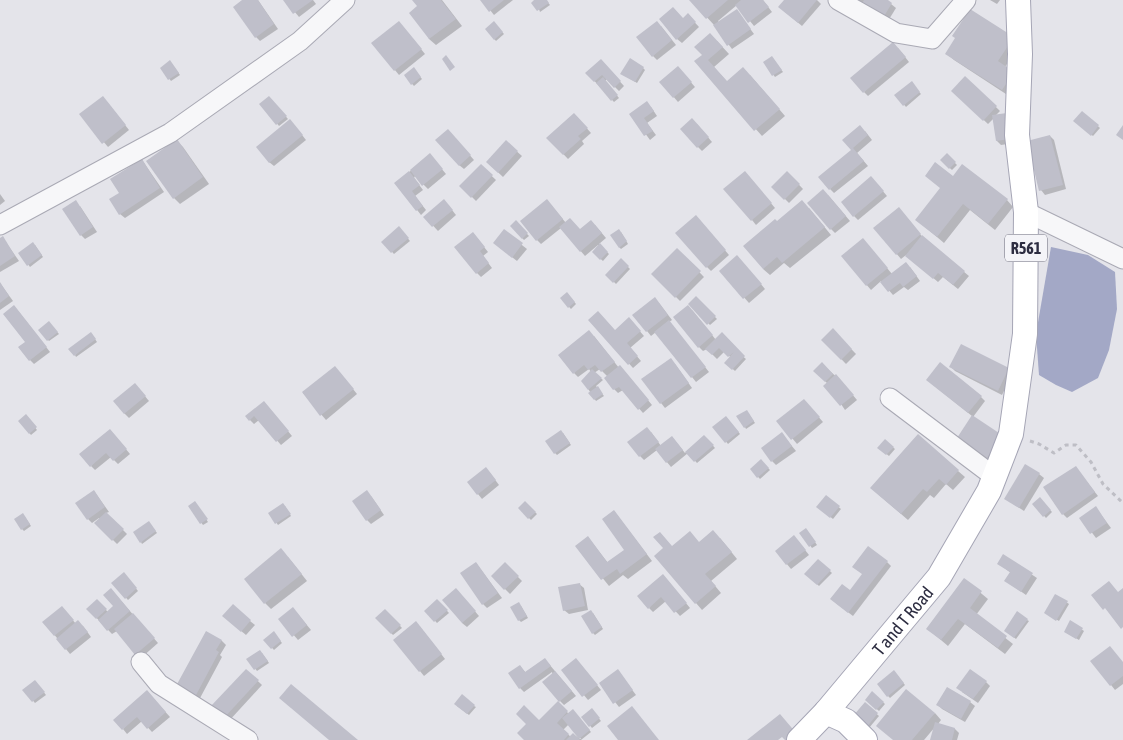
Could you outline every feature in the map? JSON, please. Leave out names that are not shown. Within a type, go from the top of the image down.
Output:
[{"type":"main road","name":"R561","points":[[992,484],[1011,434],[1025,334],[1026,212],[1018,135],[1020,54],[1018,0]]},
{"type":"main road","name":"T and T Road","points":[[798,740],[826,712],[939,577],[992,484]]},
{"type":"main road","points":[[826,712],[846,721],[865,740]]},
{"type":"street","points":[[0,225],[170,133],[300,41],[344,0]]},
{"type":"street","points":[[838,0],[896,33],[932,39],[966,0]]},
{"type":"street","points":[[1026,212],[1123,259]]},
{"type":"street","points":[[890,398],[992,484]]},
{"type":"street","points":[[141,662],[159,684],[248,740]]},
{"type":"path","points":[[1011,434],[1039,444],[1054,453],[1066,444],[1076,445],[1091,462],[1103,484],[1123,502]]},
{"type":"water","points":[[1051,247],[1088,255],[1115,272],[1117,309],[1109,350],[1098,378],[1072,392],[1039,375],[1036,334]]},
{"type":"building","points":[[242,0],[258,0],[274,24],[255,38],[233,7]]},
{"type":"building","points":[[283,0],[313,0],[293,14]]},
{"type":"building","points":[[412,0],[441,0],[456,19],[429,39],[409,13],[417,6]]},
{"type":"building","points":[[480,0],[504,0],[489,12]]},
{"type":"building","points":[[534,0],[547,0],[549,3],[537,11],[531,3]]},
{"type":"building","points":[[689,0],[728,0],[706,19]]},
{"type":"building","points":[[741,0],[763,0],[769,7],[748,23],[735,5]]},
{"type":"building","points":[[784,0],[817,0],[798,23],[778,7]]},
{"type":"building","points":[[864,0],[888,0],[892,3],[883,18],[861,5]]},
{"type":"building","points":[[673,7],[683,18],[688,13],[696,22],[676,40],[659,19]]},
{"type":"building","points":[[737,9],[751,29],[727,46],[713,25]]},
{"type":"building","points":[[970,9],[1014,37],[998,61],[1014,72],[1002,90],[945,54],[955,38],[952,36]]},
{"type":"building","points":[[399,21],[422,49],[394,71],[371,43]]},
{"type":"building","points":[[494,21],[503,32],[494,40],[485,29]]},
{"type":"building","points":[[657,21],[672,40],[652,57],[636,37]]},
{"type":"building","points":[[710,33],[723,47],[708,60],[727,81],[743,67],[780,109],[754,131],[694,61],[702,55],[694,47]]},
{"type":"building","points":[[893,42],[906,57],[863,93],[850,78]]},
{"type":"building","points":[[446,55],[455,67],[450,71],[442,59]]},
{"type":"building","points":[[772,56],[782,70],[772,76],[763,62]]},
{"type":"building","points":[[630,58],[644,67],[635,82],[620,74]]},
{"type":"building","points":[[601,59],[621,81],[614,88],[602,75],[594,82],[585,73]]},
{"type":"building","points":[[170,60],[179,73],[168,80],[160,68]]},
{"type":"building","points":[[678,66],[692,82],[673,98],[659,82]]},
{"type":"building","points":[[414,67],[421,77],[411,85],[404,75]]},
{"type":"building","points":[[965,76],[997,106],[983,121],[951,91]]},
{"type":"building","points":[[603,77],[618,95],[611,101],[596,83]]},
{"type":"building","points":[[912,81],[920,92],[903,106],[894,95]]},
{"type":"building","points":[[103,96],[126,125],[102,144],[79,114]]},
{"type":"building","points":[[269,96],[287,116],[276,125],[259,104]]},
{"type":"building","points":[[647,101],[654,111],[644,118],[653,131],[644,136],[629,114]]},
{"type":"building","points":[[1082,111],[1099,125],[1091,136],[1073,121]]},
{"type":"building","points":[[574,113],[588,128],[578,136],[581,139],[563,155],[546,138]]},
{"type":"building","points":[[1007,113],[1010,139],[996,141],[992,115]]},
{"type":"building","points":[[692,118],[709,137],[697,148],[680,129]]},
{"type":"building","points":[[290,119],[303,135],[269,163],[256,147]]},
{"type":"building","points":[[860,125],[868,135],[853,148],[864,161],[829,190],[818,177],[851,150],[842,140]]},
{"type":"building","points":[[1123,125],[1123,140],[1116,135]]},
{"type":"building","points":[[448,129],[471,155],[459,166],[435,140]]},
{"type":"building","points":[[1050,135],[1063,185],[1039,191],[1027,141]]},
{"type":"building","points":[[177,139],[203,177],[173,199],[146,161]]},
{"type":"building","points":[[506,140],[518,151],[498,173],[486,162]]},
{"type":"building","points":[[430,153],[443,169],[422,186],[410,170]]},
{"type":"building","points":[[947,153],[956,162],[949,169],[940,160]]},
{"type":"building","points":[[142,159],[160,188],[119,215],[109,199],[119,193],[110,179]]},
{"type":"building","points":[[935,162],[953,176],[962,164],[1008,199],[988,224],[963,204],[937,237],[915,220],[940,188],[925,176]]},
{"type":"building","points":[[481,164],[493,175],[471,198],[459,186]]},
{"type":"building","points":[[409,171],[420,185],[412,191],[423,206],[416,211],[394,183]]},
{"type":"building","points":[[745,171],[772,203],[751,221],[723,189]]},
{"type":"building","points":[[787,171],[800,184],[784,200],[771,187]]},
{"type":"building","points":[[871,176],[884,191],[853,217],[841,202]]},
{"type":"building","points":[[823,189],[846,216],[830,230],[807,203]]},
{"type":"building","points":[[444,199],[453,210],[432,227],[423,217]]},
{"type":"building","points":[[547,199],[563,219],[536,241],[520,221]]},
{"type":"building","points":[[76,200],[93,227],[80,236],[62,209]]},
{"type":"building","points":[[802,200],[825,227],[782,263],[777,257],[763,269],[743,246],[775,219],[777,221]]},
{"type":"building","points":[[899,207],[921,234],[896,255],[873,228]]},
{"type":"building","points":[[696,215],[726,250],[706,268],[675,233]]},
{"type":"building","points":[[570,218],[580,229],[591,220],[602,233],[580,252],[559,227]]},
{"type":"building","points":[[516,220],[528,233],[522,239],[510,226]]},
{"type":"building","points":[[399,226],[409,238],[391,253],[381,242]]},
{"type":"building","points":[[504,229],[523,243],[512,258],[493,243]]},
{"type":"building","points":[[619,229],[627,241],[619,248],[610,235]]},
{"type":"building","points":[[473,232],[485,247],[480,251],[489,263],[476,274],[454,247]]},
{"type":"building","points":[[922,235],[965,271],[953,285],[938,273],[933,279],[905,256]]},
{"type":"building","points":[[3,236],[15,256],[0,266],[0,238]]},
{"type":"building","points":[[863,238],[888,268],[866,286],[841,256]]},
{"type":"building","points":[[33,242],[42,255],[27,266],[18,253]]},
{"type":"building","points":[[600,243],[608,252],[600,260],[592,252]]},
{"type":"building","points":[[677,248],[701,271],[675,298],[651,274]]},
{"type":"building","points":[[737,255],[762,284],[743,299],[719,271]]},
{"type":"building","points":[[621,258],[629,266],[613,283],[605,275]]},
{"type":"building","points":[[906,262],[917,276],[903,287],[900,283],[888,292],[880,282]]},
{"type":"building","points":[[0,282],[9,296],[0,303]]},
{"type":"building","points":[[567,292],[575,302],[568,308],[560,298]]},
{"type":"building","points":[[696,296],[716,316],[707,325],[688,304]]},
{"type":"building","points":[[655,297],[668,315],[646,332],[632,315]]},
{"type":"building","points":[[14,305],[47,347],[29,361],[18,347],[25,342],[3,314]]},
{"type":"building","points":[[688,305],[713,335],[698,348],[673,317]]},
{"type":"building","points":[[598,311],[615,330],[629,317],[641,331],[627,343],[638,356],[628,365],[588,320]]},
{"type":"building","points":[[669,320],[706,367],[691,378],[654,332]]},
{"type":"building","points":[[49,321],[58,332],[47,341],[38,330]]},
{"type":"building","points":[[833,328],[852,349],[841,360],[821,340]]},
{"type":"building","points":[[589,330],[615,362],[601,372],[595,365],[588,370],[584,365],[573,374],[558,355]]},
{"type":"building","points":[[91,332],[96,339],[74,356],[68,349]]},
{"type":"building","points":[[722,332],[745,356],[732,370],[724,363],[734,352],[728,357],[719,348],[712,355],[705,349]]},
{"type":"building","points":[[961,344],[1009,368],[998,391],[949,367]]},
{"type":"building","points":[[671,358],[689,383],[660,404],[641,379]]},
{"type":"building","points":[[822,362],[833,374],[825,382],[813,371]]},
{"type":"building","points":[[940,362],[982,396],[968,413],[926,380]]},
{"type":"building","points":[[620,365],[649,400],[638,410],[619,387],[613,390],[604,378]]},
{"type":"building","points":[[335,366],[354,389],[320,416],[302,392]]},
{"type":"building","points":[[592,369],[602,378],[588,390],[581,381]]},
{"type":"building","points":[[836,374],[854,395],[840,406],[823,386]]},
{"type":"building","points":[[135,383],[146,396],[124,414],[113,401]]},
{"type":"building","points":[[598,386],[603,394],[594,400],[588,393]]},
{"type":"building","points":[[804,399],[820,417],[791,440],[776,421]]},
{"type":"building","points":[[264,401],[289,431],[276,442],[254,416],[249,421],[245,416]]},
{"type":"building","points":[[747,410],[754,421],[744,428],[736,416]]},
{"type":"building","points":[[26,414],[37,427],[29,434],[18,421]]},
{"type":"building","points":[[972,415],[1002,435],[987,458],[957,438]]},
{"type":"building","points":[[726,416],[739,432],[725,443],[712,427]]},
{"type":"building","points":[[647,427],[659,442],[639,457],[627,442]]},
{"type":"building","points":[[110,429],[127,449],[113,461],[106,453],[90,467],[79,454]]},
{"type":"building","points":[[561,430],[570,443],[554,454],[545,441]]},
{"type":"building","points":[[782,432],[792,446],[771,462],[761,448]]},
{"type":"building","points":[[918,434],[959,470],[946,485],[939,479],[927,492],[923,489],[901,514],[870,488]]},
{"type":"building","points":[[704,435],[714,445],[694,462],[685,452]]},
{"type":"building","points":[[672,436],[683,450],[666,463],[655,449]]},
{"type":"building","points":[[885,439],[894,447],[886,455],[877,448]]},
{"type":"building","points":[[761,459],[769,468],[757,478],[750,469]]},
{"type":"building","points":[[1025,464],[1040,473],[1019,508],[1004,499]]},
{"type":"building","points":[[1076,466],[1095,492],[1062,515],[1043,487]]},
{"type":"building","points":[[486,467],[496,480],[477,495],[467,482]]},
{"type":"building","points":[[94,490],[105,507],[87,520],[75,503]]},
{"type":"building","points":[[367,490],[381,510],[366,521],[352,501]]},
{"type":"building","points":[[826,495],[840,506],[830,518],[816,507]]},
{"type":"building","points":[[1040,497],[1051,510],[1043,517],[1032,504]]},
{"type":"building","points":[[195,501],[208,519],[200,524],[188,506]]},
{"type":"building","points":[[525,501],[536,512],[528,519],[518,508]]},
{"type":"building","points":[[283,503],[291,514],[275,524],[268,513]]},
{"type":"building","points":[[1096,506],[1107,523],[1090,534],[1079,518]]},
{"type":"building","points":[[614,510],[647,554],[620,574],[617,569],[601,580],[575,546],[588,536],[607,562],[624,550],[602,519]]},
{"type":"building","points":[[106,512],[124,529],[112,541],[94,523]]},
{"type":"building","points":[[23,513],[30,524],[21,530],[14,519]]},
{"type":"building","points":[[149,521],[156,531],[140,543],[133,532]]},
{"type":"building","points":[[806,528],[816,542],[809,547],[799,533]]},
{"type":"building","points":[[713,530],[732,552],[705,574],[716,586],[695,604],[654,556],[663,548],[653,537],[660,532],[672,546],[690,531],[699,542]]},
{"type":"building","points":[[794,535],[806,550],[786,565],[775,551]]},
{"type":"building","points":[[868,546],[888,561],[848,613],[830,599],[842,584],[850,590],[862,574],[852,567]]},
{"type":"building","points":[[281,548],[302,574],[264,604],[244,579]]},
{"type":"building","points":[[1003,554],[1033,573],[1021,592],[1004,581],[1010,572],[997,564]]},
{"type":"building","points":[[818,559],[831,570],[817,585],[804,574]]},
{"type":"building","points":[[476,562],[498,593],[482,605],[460,573]]},
{"type":"building","points":[[505,562],[519,576],[504,590],[491,576]]},
{"type":"building","points":[[124,572],[137,588],[125,599],[111,583]]},
{"type":"building","points":[[663,574],[687,603],[674,613],[661,597],[648,609],[637,596]]},
{"type":"building","points":[[964,578],[982,591],[970,608],[1007,636],[998,648],[958,619],[941,640],[926,629]]},
{"type":"building","points":[[1109,581],[1118,592],[1123,588],[1123,627],[1121,629],[1105,608],[1103,610],[1091,595]]},
{"type":"building","points":[[580,583],[585,606],[563,611],[558,587]]},
{"type":"building","points":[[111,588],[130,611],[107,631],[98,620],[113,606],[103,595]]},
{"type":"building","points":[[456,588],[476,611],[462,623],[442,600]]},
{"type":"building","points":[[1055,594],[1068,601],[1056,621],[1044,613]]},
{"type":"building","points":[[97,599],[107,609],[96,619],[86,609]]},
{"type":"building","points":[[437,599],[448,610],[434,622],[424,611]]},
{"type":"building","points":[[519,602],[527,616],[518,621],[510,607]]},
{"type":"building","points":[[233,604],[251,620],[241,632],[222,616]]},
{"type":"building","points":[[62,606],[74,620],[54,636],[42,622]]},
{"type":"building","points":[[293,607],[307,625],[292,637],[278,619]]},
{"type":"building","points":[[385,609],[401,625],[391,634],[375,618]]},
{"type":"building","points":[[591,610],[602,627],[592,634],[581,616]]},
{"type":"building","points":[[1017,611],[1028,619],[1014,638],[1004,631]]},
{"type":"building","points":[[133,613],[155,638],[135,655],[114,629]]},
{"type":"building","points":[[78,620],[88,632],[65,650],[56,639]]},
{"type":"building","points":[[1070,620],[1083,628],[1076,639],[1064,632]]},
{"type":"building","points":[[416,621],[442,654],[419,672],[393,640]]},
{"type":"building","points":[[206,631],[222,640],[216,650],[219,652],[195,697],[176,686]]},
{"type":"building","points":[[274,631],[281,641],[271,649],[263,640]]},
{"type":"building","points":[[1110,646],[1123,662],[1123,676],[1110,686],[1090,661]]},
{"type":"building","points":[[260,650],[268,661],[254,670],[246,659]]},
{"type":"building","points":[[545,658],[551,666],[519,689],[508,673],[520,665],[525,672]]},
{"type":"building","points":[[576,658],[598,685],[582,697],[561,670]]},
{"type":"building","points":[[246,669],[259,680],[223,719],[210,707]]},
{"type":"building","points":[[618,669],[633,690],[613,704],[599,683]]},
{"type":"building","points":[[970,669],[987,681],[973,699],[956,688]]},
{"type":"building","points":[[894,670],[904,683],[887,697],[877,684]]},
{"type":"building","points":[[555,671],[572,691],[559,702],[542,682]]},
{"type":"building","points":[[35,680],[45,692],[32,702],[22,690]]},
{"type":"building","points":[[291,684],[358,740],[329,740],[279,698]]},
{"type":"building","points":[[947,687],[971,701],[961,719],[936,705]]},
{"type":"building","points":[[906,689],[935,713],[912,740],[893,740],[876,726]]},
{"type":"building","points":[[147,690],[166,712],[147,729],[137,717],[122,730],[113,720]]},
{"type":"building","points":[[872,691],[884,702],[876,710],[865,700]]},
{"type":"building","points":[[462,694],[475,705],[467,714],[454,704]]},
{"type":"building","points":[[558,701],[568,711],[557,723],[569,734],[564,740],[524,740],[517,733],[526,724],[516,714],[524,705],[539,720]]},
{"type":"building","points":[[865,702],[878,713],[867,727],[853,716]]},
{"type":"building","points":[[632,706],[659,740],[618,740],[607,726]]},
{"type":"building","points":[[592,708],[600,718],[589,727],[581,717]]},
{"type":"building","points":[[573,709],[590,730],[579,739],[562,718]]},
{"type":"building","points":[[780,714],[797,734],[790,740],[785,740],[782,737],[778,740],[747,740]]},
{"type":"building","points":[[935,722],[955,728],[952,740],[930,740]]},
{"type":"building","points":[[573,733],[580,740],[566,740]]}]
